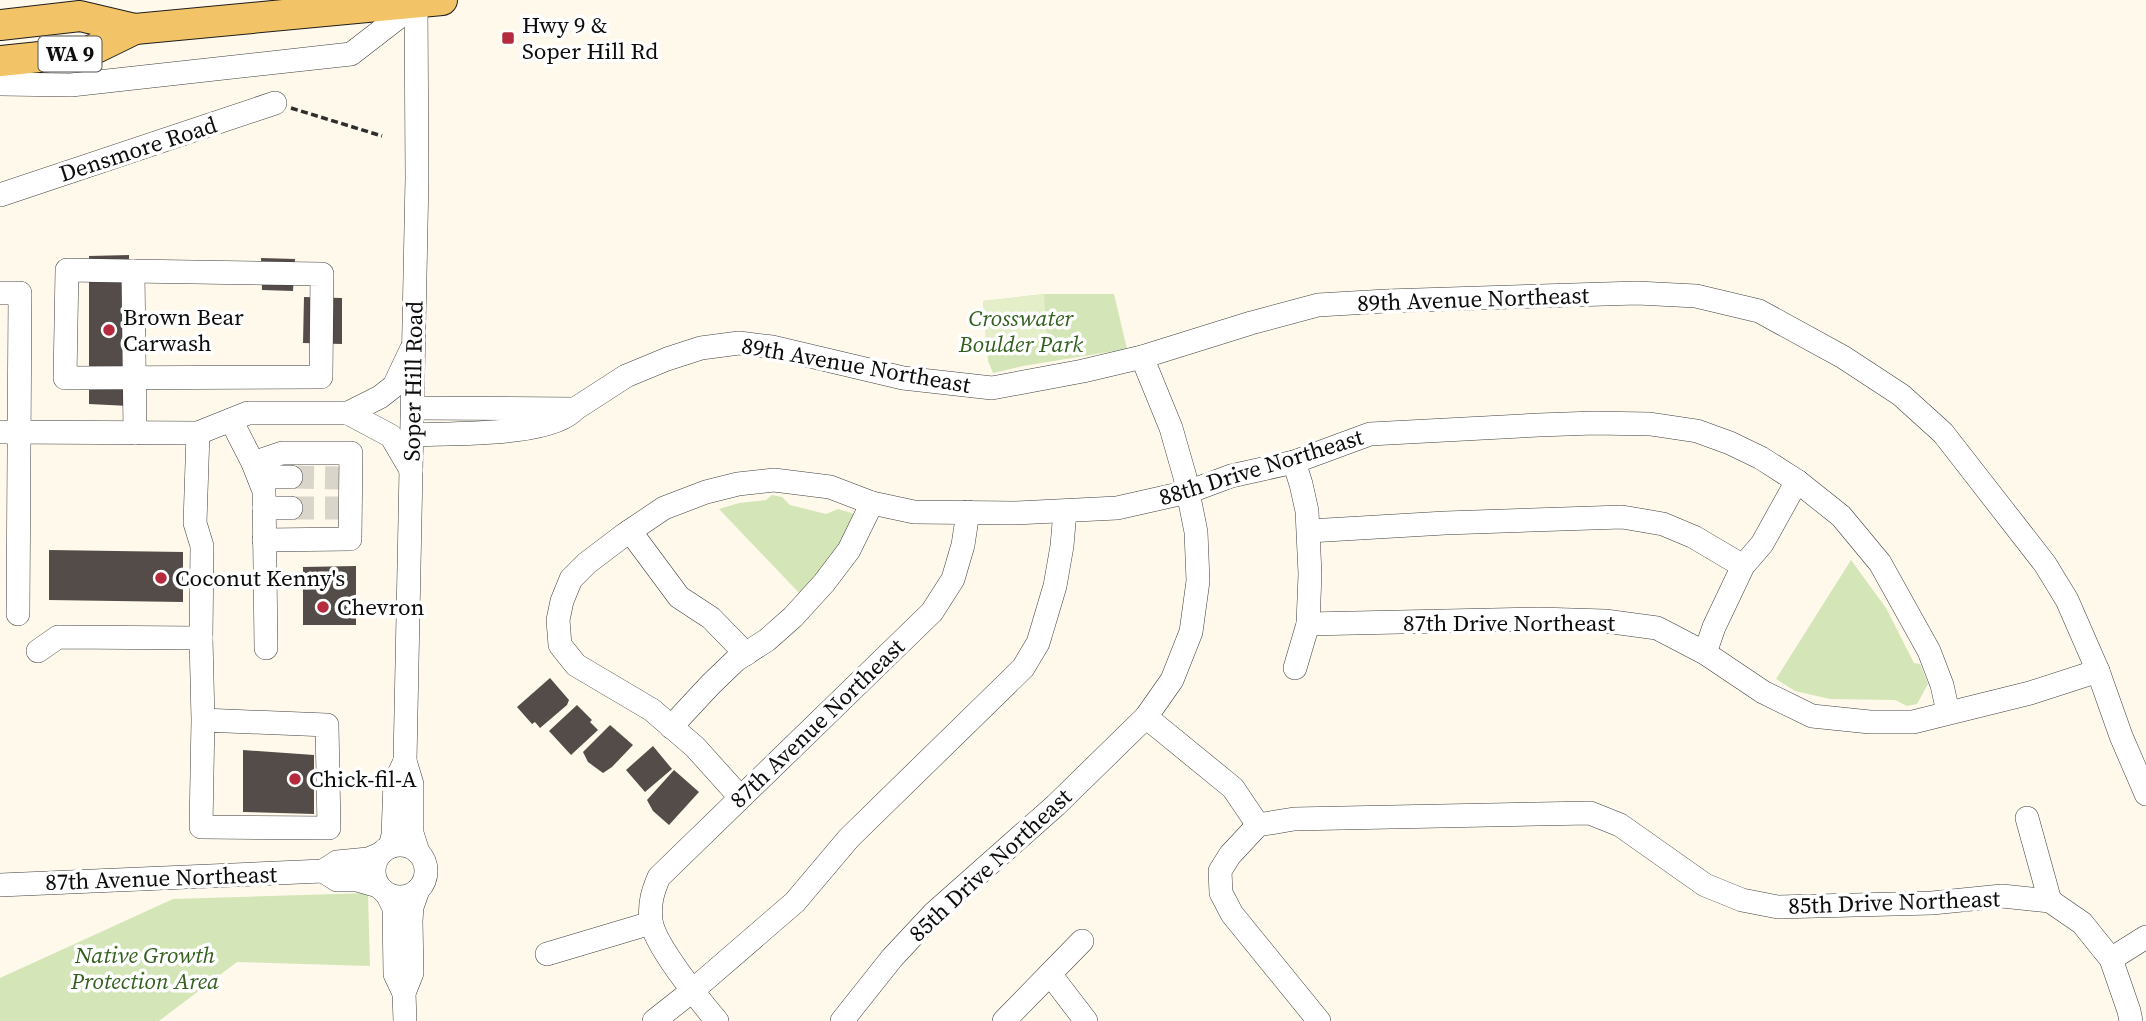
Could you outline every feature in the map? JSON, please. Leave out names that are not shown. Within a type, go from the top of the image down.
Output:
[{"type":"main road","name":"WA 9","points":[[0,25],[80,16],[135,29],[425,1]]},
{"type":"main road","name":"WA 9","points":[[0,61],[88,52],[135,29]]},
{"type":"street","points":[[0,84],[71,85],[351,54],[425,1]]},
{"type":"street","name":"Soper Hill Road","points":[[405,761],[417,178],[425,1]]},
{"type":"street","name":"Densmore Road","points":[[0,195],[275,103]]},
{"type":"street","points":[[67,270],[322,274],[321,377],[134,378],[65,378],[67,270]]},
{"type":"street","points":[[133,271],[135,433]]},
{"type":"street","points":[[0,293],[20,293],[10,432],[18,614]]},
{"type":"street","name":"89th Avenue Northeast","points":[[412,435],[543,426],[569,416],[575,409],[626,376],[656,363],[701,348],[739,342],[772,347],[903,378],[992,387],[1083,371],[1142,357],[1318,305],[1637,293],[1696,296],[1759,311],[1843,357],[1901,395],[1942,433],[2045,564],[2067,600],[2098,671],[2120,736],[2146,794]]},
{"type":"street","points":[[10,432],[198,433],[248,413],[348,413],[380,397],[394,386],[414,344]]},
{"type":"street","name":"85th Drive Northeast","points":[[842,1021],[892,958],[934,912],[1056,805],[1146,716],[1172,680],[1191,632],[1198,581],[1196,532],[1171,428],[1142,357]]},
{"type":"street","points":[[413,408],[575,409]]},
{"type":"street","points":[[348,413],[391,436],[411,470]]},
{"type":"street","points":[[231,420],[264,491],[266,648]]},
{"type":"street","name":"88th Drive Northeast","points":[[671,727],[652,710],[576,665],[560,645],[558,620],[562,600],[572,579],[587,564],[664,508],[706,492],[738,484],[774,480],[830,487],[872,503],[914,512],[1117,508],[1188,492],[1230,476],[1294,462],[1370,434],[1553,425],[1650,425],[1697,431],[1761,458],[1797,481],[1841,516],[1880,563],[1929,651],[1948,712]]},
{"type":"street","points":[[198,433],[195,523],[202,547],[201,827],[330,828],[327,725],[203,720]]},
{"type":"street","points":[[256,470],[282,453],[351,453],[344,478],[344,508],[349,539],[264,540]]},
{"type":"street","points":[[1294,462],[1301,484],[1309,531],[1308,624],[1295,668]]},
{"type":"street","points":[[256,470],[291,477]]},
{"type":"street","points":[[1705,653],[1714,627],[1743,566],[1762,544],[1797,481]]},
{"type":"street","points":[[740,797],[695,747],[671,727],[711,684],[785,625],[824,583],[849,550],[872,503]]},
{"type":"street","points":[[264,508],[291,508]]},
{"type":"street","points":[[654,1021],[796,902],[849,838],[1023,668],[1038,643],[1055,586],[1065,511]]},
{"type":"street","name":"87th Avenue Northeast","points":[[651,923],[651,898],[659,877],[932,612],[953,579],[963,545],[968,512]]},
{"type":"street","points":[[1309,531],[1622,517],[1663,524],[1694,537],[1743,566]]},
{"type":"street","points":[[630,531],[679,597],[711,618],[746,654]]},
{"type":"street","name":"87th Drive Northeast","points":[[1308,624],[1539,619],[1605,621],[1657,628],[1705,653],[1763,692],[1812,716],[1871,722],[1913,722],[2030,693],[2098,671]]},
{"type":"street","points":[[38,651],[58,637],[201,638]]},
{"type":"street","points":[[1146,716],[1233,788],[1258,825],[1230,855],[1220,871],[1221,893],[1232,914],[1319,1021]]},
{"type":"street","points":[[405,761],[395,782],[393,835],[374,869],[374,878],[394,908],[395,974],[404,993],[405,1021]]},
{"type":"street","points":[[404,993],[412,973],[412,907],[423,883],[426,866],[412,833],[412,784],[405,761]]},
{"type":"street","name":"85th Drive Northeast","points":[[1258,825],[1294,819],[1590,813],[1620,825],[1705,885],[1742,900],[1777,907],[1932,903],[2002,896],[2050,901],[2081,923],[2111,959],[2131,1021]]},
{"type":"street","points":[[2027,818],[2050,901]]},
{"type":"street","points":[[418,852],[402,845],[350,862],[337,862],[323,871],[337,880],[357,880],[402,897],[418,890]]},
{"type":"street","name":"87th Avenue Northeast","points":[[0,885],[323,871]]},
{"type":"street","points":[[547,954],[651,923],[692,991],[717,1021]]},
{"type":"street","points":[[2111,959],[2146,937]]},
{"type":"street","points":[[1004,1021],[1082,941]]},
{"type":"street","points":[[1050,974],[1086,1021]]},
{"type":"path","points":[[275,103],[383,136]]},
{"type":"green space","name":"Crosswater Boulder Park","points":[[1044,294],[1114,294],[1127,349],[993,373],[988,361],[983,301]]},
{"type":"green space","points":[[1044,294],[1047,338],[986,342],[983,301]]},
{"type":"green space","points":[[772,495],[782,497],[790,505],[826,514],[838,509],[855,514],[853,526],[802,596],[719,509],[739,503],[766,500]]},
{"type":"green space","points":[[1851,560],[1886,608],[1914,663],[1920,664],[1928,684],[1917,704],[1907,706],[1895,700],[1830,699],[1795,691],[1776,679]]},
{"type":"green space","name":"Native Growth Protection Area","points":[[368,893],[370,966],[237,962],[159,1021],[0,1021],[0,978],[173,899]]},
{"type":"building","name":"Brown Bear Carwash","points":[[129,255],[129,406],[89,404],[89,256]]},
{"type":"building","name":"Brown Bear Carwash","points":[[261,258],[295,259],[293,291],[262,290]]},
{"type":"building","name":"Brown Bear Carwash","points":[[304,297],[342,298],[342,344],[303,343]]},
{"type":"building","points":[[49,550],[183,552],[183,602],[49,600]]},
{"type":"building","points":[[356,566],[356,625],[303,625],[303,567]]},
{"type":"building","points":[[550,678],[569,700],[567,705],[540,728],[535,722],[532,724],[517,707]]},
{"type":"building","points":[[577,705],[598,730],[571,755],[549,731]]},
{"type":"building","points":[[610,725],[633,745],[603,773],[588,762],[583,752]]},
{"type":"building","points":[[653,746],[672,769],[645,792],[626,770]]},
{"type":"building","points":[[243,750],[314,755],[314,814],[243,812]]},
{"type":"building","points":[[674,770],[699,792],[669,825],[653,811],[647,800]]},
{"type":"tunnel","points":[[291,477],[339,478]]},
{"type":"tunnel","points":[[291,508],[338,508]]},
{"type":"place","name":"Hwy 9 & Soper Hill Rd","points":[[508,38]]},
{"type":"place","name":"Brown Bear Carwash","points":[[109,330]]},
{"type":"place","name":"Coconut Kenny's","points":[[161,578]]},
{"type":"place","name":"Chevron","points":[[323,607]]},
{"type":"place","name":"Chick-fil-A","points":[[295,779]]}]
